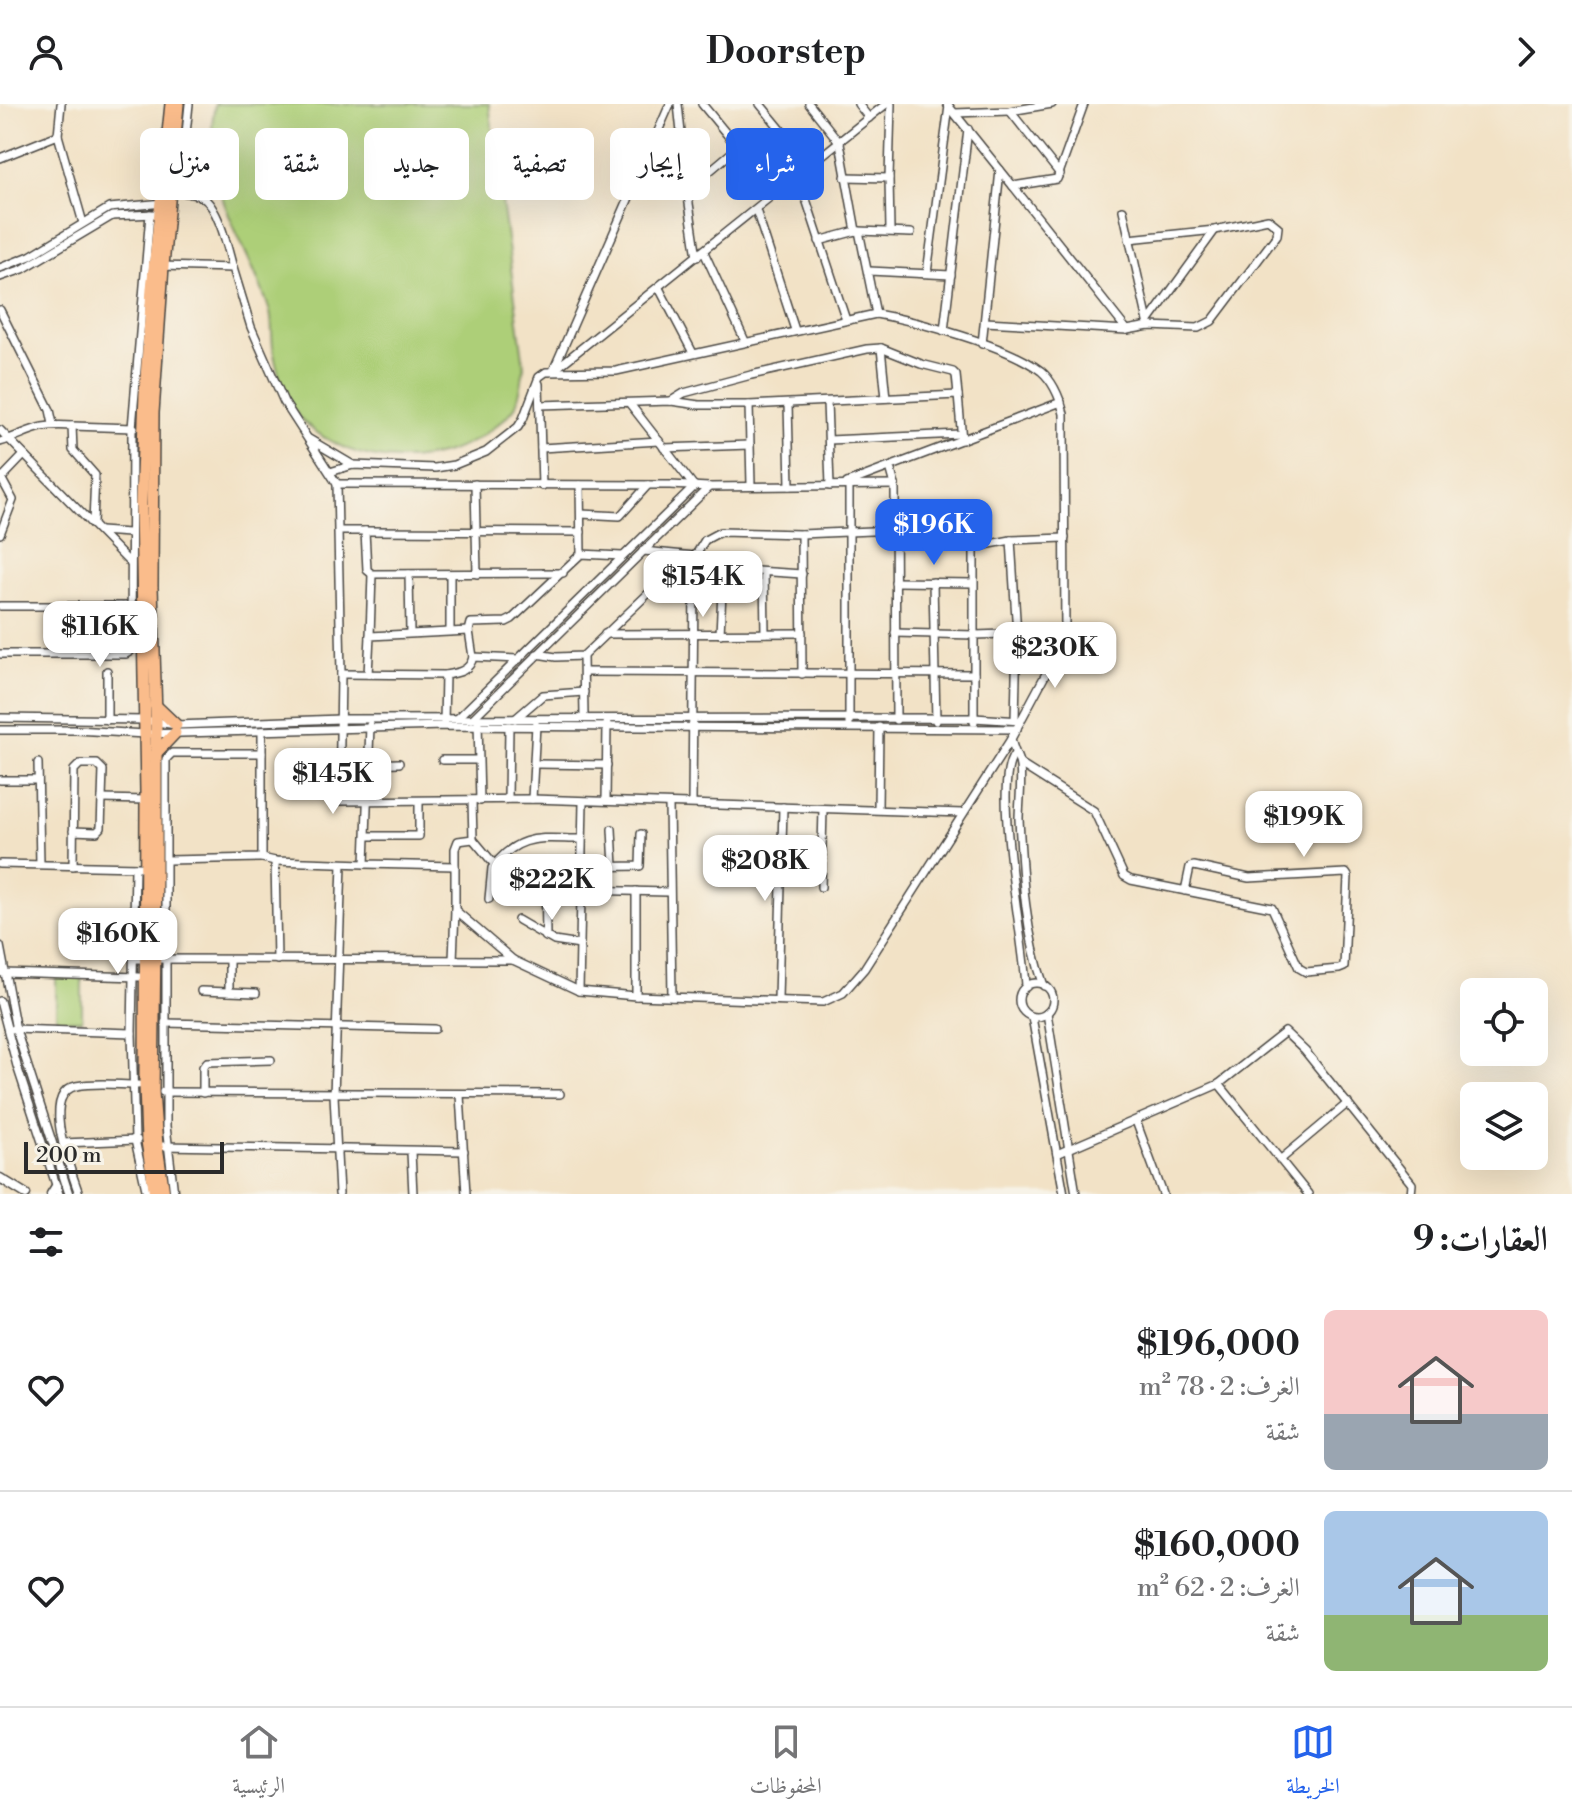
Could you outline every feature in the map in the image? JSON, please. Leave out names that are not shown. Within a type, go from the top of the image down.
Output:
[{"type":"main road","points":[[149,1089],[139,977],[144,959],[154,795],[155,754],[150,728],[155,705],[153,413],[162,210],[171,104]]},
{"type":"main road","points":[[178,104],[178,128]]},
{"type":"main road","points":[[162,210],[165,200]]},
{"type":"main road","points":[[155,1194],[140,867],[154,795],[137,606],[142,573],[138,428],[159,265]]},
{"type":"main road","points":[[155,705],[175,729],[155,754]]},
{"type":"main road","points":[[152,1144],[164,1194]]},
{"type":"street","points":[[61,104],[58,135],[83,223]]},
{"type":"street","points":[[185,128],[189,104]]},
{"type":"street","points":[[553,371],[670,104]]},
{"type":"street","points":[[678,104],[681,128]]},
{"type":"street","points":[[702,104],[726,134]]},
{"type":"street","points":[[760,104],[780,128]]},
{"type":"street","points":[[809,104],[840,143],[876,314]]},
{"type":"street","points":[[858,104],[869,118]]},
{"type":"street","points":[[824,156],[889,104]]},
{"type":"street","points":[[889,104],[890,231]]},
{"type":"street","points":[[955,113],[1010,111],[1052,104]]},
{"type":"street","points":[[1013,186],[1054,181],[1060,174],[1084,104]]},
{"type":"street","points":[[948,105],[1127,330]]},
{"type":"street","points":[[927,273],[948,105]]},
{"type":"street","points":[[1010,111],[1060,174]]},
{"type":"street","points":[[944,331],[968,129]]},
{"type":"street","points":[[0,158],[58,135]]},
{"type":"street","points":[[710,171],[726,157]]},
{"type":"street","points":[[982,344],[1000,170]]},
{"type":"street","points":[[845,177],[889,178]]},
{"type":"street","points":[[205,200],[224,238],[265,363],[284,402],[337,484],[341,674],[337,799],[342,803],[532,799],[963,813]]},
{"type":"street","points":[[689,200],[700,254],[745,341]]},
{"type":"street","points":[[330,472],[353,465],[435,468],[454,465],[486,452],[510,434],[523,419],[539,377],[553,371],[768,200]]},
{"type":"street","points":[[806,200],[846,320]]},
{"type":"street","points":[[0,268],[30,256],[83,223],[119,206],[162,210]]},
{"type":"street","points":[[0,277],[23,269],[112,216],[162,210]]},
{"type":"street","points":[[0,654],[128,653],[131,650],[137,606],[129,533],[162,210]]},
{"type":"street","points":[[756,210],[795,330]]},
{"type":"street","points":[[1123,210],[1149,324]]},
{"type":"street","points":[[985,322],[1127,330],[1149,324],[1198,328],[1212,321],[1277,235],[1278,227],[1268,219],[1215,230],[1129,239]]},
{"type":"street","points":[[1149,324],[1215,230]]},
{"type":"street","points":[[819,241],[858,231],[911,233]]},
{"type":"street","points":[[159,265],[233,268]]},
{"type":"street","points":[[869,271],[951,275]]},
{"type":"street","points":[[659,288],[693,353]]},
{"type":"street","points":[[0,310],[50,410],[53,424]]},
{"type":"street","points":[[553,371],[616,371],[876,314],[908,319],[982,344],[1024,361],[1041,372],[1061,402],[1064,414],[1065,632],[1063,642],[1018,720]]},
{"type":"street","points":[[671,401],[684,393],[751,375],[881,348],[954,373],[961,437]]},
{"type":"street","points":[[881,348],[886,398]]},
{"type":"street","points":[[539,377],[542,486]]},
{"type":"street","points":[[540,405],[671,401],[680,404],[749,405],[958,395]]},
{"type":"street","points":[[827,402],[830,486]]},
{"type":"street","points":[[845,486],[961,437],[1061,402]]},
{"type":"street","points":[[630,404],[695,486]]},
{"type":"street","points":[[788,404],[790,486]]},
{"type":"street","points":[[749,405],[751,485]]},
{"type":"street","points":[[4,440],[35,427],[53,424],[138,428]]},
{"type":"street","points":[[72,426],[73,450],[96,478],[93,523]]},
{"type":"street","points":[[0,430],[4,440],[24,455],[142,573]]},
{"type":"street","points":[[829,440],[961,437]]},
{"type":"street","points":[[307,438],[353,465]]},
{"type":"street","points":[[541,448],[750,445]]},
{"type":"street","points":[[0,534],[13,500],[1,477],[24,455]]},
{"type":"street","points":[[890,467],[895,485],[896,723]]},
{"type":"street","points":[[337,484],[895,485]]},
{"type":"street","points":[[475,484],[477,574]]},
{"type":"street","points":[[341,674],[445,675],[461,672],[470,665],[473,657],[469,631],[471,623],[506,622],[512,619],[581,554],[580,485]]},
{"type":"street","points":[[581,514],[625,514],[648,485]]},
{"type":"street","points":[[494,864],[473,839],[476,722],[622,556],[695,486]]},
{"type":"street","points":[[845,486],[851,533],[849,723]]},
{"type":"street","points":[[532,655],[709,487]]},
{"type":"street","points":[[692,803],[695,556],[705,540],[720,532],[801,534],[895,530]]},
{"type":"street","points":[[100,531],[129,533]]},
{"type":"street","points":[[340,531],[581,532]]},
{"type":"street","points":[[365,531],[367,570],[372,574],[563,573]]},
{"type":"street","points":[[801,534],[802,674]]},
{"type":"street","points":[[974,728],[974,546],[1011,540],[1065,538]]},
{"type":"street","points":[[455,910],[513,960],[579,991],[636,996],[823,1002],[843,993],[855,982],[1017,729],[1017,634],[1011,540]]},
{"type":"street","points":[[630,548],[641,554],[695,556]]},
{"type":"street","points":[[581,554],[622,556]]},
{"type":"street","points":[[696,567],[802,574]]},
{"type":"street","points":[[720,634],[723,570]]},
{"type":"street","points":[[764,572],[765,633]]},
{"type":"street","points":[[368,674],[372,574]]},
{"type":"street","points":[[409,574],[410,633]]},
{"type":"street","points":[[450,575],[450,631]]},
{"type":"street","points":[[895,582],[973,583]]},
{"type":"street","points":[[933,582],[936,723]]},
{"type":"street","points":[[473,657],[519,659],[532,655],[583,656],[653,589],[694,585]]},
{"type":"street","points":[[0,606],[137,606]]},
{"type":"street","points":[[370,636],[469,631]]},
{"type":"street","points":[[895,633],[975,635],[1065,632]]},
{"type":"street","points":[[605,634],[802,633]]},
{"type":"street","points":[[61,635],[104,634]]},
{"type":"street","points":[[583,656],[584,717]]},
{"type":"street","points":[[444,722],[458,718],[519,659]]},
{"type":"street","points":[[107,671],[107,720]]},
{"type":"street","points":[[584,672],[974,674]]},
{"type":"street","points":[[444,722],[445,675]]},
{"type":"street","points":[[508,799],[511,722],[543,695],[584,692]]},
{"type":"street","points":[[536,723],[584,717],[693,724]]},
{"type":"street","points":[[0,718],[107,720],[150,728]]},
{"type":"street","points":[[458,718],[476,722]]},
{"type":"street","points":[[606,801],[607,718]]},
{"type":"street","points":[[0,730],[444,722],[511,722],[607,728],[693,724],[936,723],[974,718],[1018,720]]},
{"type":"street","points":[[365,864],[370,803],[370,723]]},
{"type":"street","points":[[532,799],[536,723]]},
{"type":"street","points":[[849,723],[879,727],[896,723]]},
{"type":"street","points":[[936,723],[1017,729]]},
{"type":"street","points":[[175,729],[194,733],[262,731],[340,724]]},
{"type":"street","points":[[878,809],[879,727]]},
{"type":"street","points":[[262,731],[262,858]]},
{"type":"street","points":[[194,733],[194,753]]},
{"type":"street","points":[[1011,739],[1014,755],[1020,764],[1094,811],[1124,876],[1185,891],[1272,908],[1299,968],[1306,972],[1344,967],[1346,873],[1249,878],[1194,866],[1190,867],[1185,891]]},
{"type":"street","points":[[149,1089],[165,1023],[168,860],[154,795],[167,756],[172,753],[262,753]]},
{"type":"street","points":[[1014,755],[1009,761],[1007,780],[1008,831],[1026,987],[1020,998],[1021,1006],[1032,1017],[1064,1194]]},
{"type":"street","points":[[442,760],[477,760]]},
{"type":"street","points":[[38,763],[40,864]]},
{"type":"street","points":[[370,764],[399,763]]},
{"type":"street","points":[[73,831],[99,831],[102,768],[97,764],[77,765],[74,770],[73,831],[73,866]]},
{"type":"street","points":[[536,764],[607,765]]},
{"type":"street","points":[[1020,764],[1025,899],[1038,970],[1044,986]]},
{"type":"street","points":[[0,780],[38,780]]},
{"type":"street","points":[[102,799],[154,795]]},
{"type":"street","points":[[367,836],[419,836],[419,801]]},
{"type":"street","points":[[579,991],[583,802]]},
{"type":"street","points":[[669,804],[672,997]]},
{"type":"street","points":[[778,999],[783,807]]},
{"type":"street","points":[[821,887],[823,809]]},
{"type":"street","points":[[612,829],[614,867]]},
{"type":"street","points":[[580,867],[642,865],[641,834]]},
{"type":"street","points":[[453,960],[456,842],[473,839]]},
{"type":"street","points":[[489,899],[490,874],[494,864],[518,843],[528,839],[581,839]]},
{"type":"street","points":[[168,860],[262,858],[342,864],[455,866]]},
{"type":"street","points":[[275,861],[277,960]]},
{"type":"street","points":[[545,863],[546,937]]},
{"type":"street","points":[[0,864],[140,867]]},
{"type":"street","points":[[339,1194],[334,1095],[342,864]]},
{"type":"street","points":[[580,890],[668,892]]},
{"type":"street","points":[[636,891],[636,996]]},
{"type":"street","points":[[518,920],[565,945],[580,945]]},
{"type":"street","points":[[0,946],[11,1029],[24,1086],[56,1191]]},
{"type":"street","points":[[144,959],[513,960]]},
{"type":"street","points":[[229,961],[229,992]]},
{"type":"street","points":[[2,973],[139,977],[132,1033],[149,1089],[152,1144],[147,1194]]},
{"type":"street","points":[[1026,987],[1033,984],[1044,986],[1053,999],[1047,1013],[1076,1194]]},
{"type":"street","points":[[201,991],[256,993]]},
{"type":"street","points":[[0,1001],[33,1084],[69,1194]]},
{"type":"street","points":[[1032,1017],[1047,1013]]},
{"type":"street","points":[[165,1023],[435,1029]]},
{"type":"street","points":[[11,1029],[132,1033]]},
{"type":"street","points":[[1057,1154],[1219,1084],[1285,1032],[1292,1036],[1348,1103],[1412,1184],[1411,1194]]},
{"type":"street","points":[[203,1093],[203,1067],[207,1062],[271,1060]]},
{"type":"street","points":[[24,1086],[33,1084]]},
{"type":"street","points":[[1219,1084],[1308,1194]]},
{"type":"street","points":[[79,1194],[57,1112],[65,1091],[77,1086],[203,1093],[560,1094]]},
{"type":"street","points":[[460,1095],[466,1194]]},
{"type":"street","points":[[1280,1160],[1348,1103]]},
{"type":"street","points":[[1136,1121],[1163,1194]]},
{"type":"street","points":[[63,1143],[464,1151]]},
{"type":"street","points":[[152,1144],[174,1194]]},
{"type":"street","points":[[411,1152],[413,1194]]},
{"type":"street","points":[[0,1178],[24,1193]]},
{"type":"green space","points":[[215,104],[489,104],[492,128],[485,128],[485,200],[502,200],[524,366],[519,398],[508,416],[471,442],[448,452],[423,458],[397,459],[347,449],[303,421],[284,390],[273,349],[270,312],[223,200],[239,200],[239,128],[212,128]]},
{"type":"green space","points":[[56,975],[82,975],[82,1020],[56,1020]]}]
